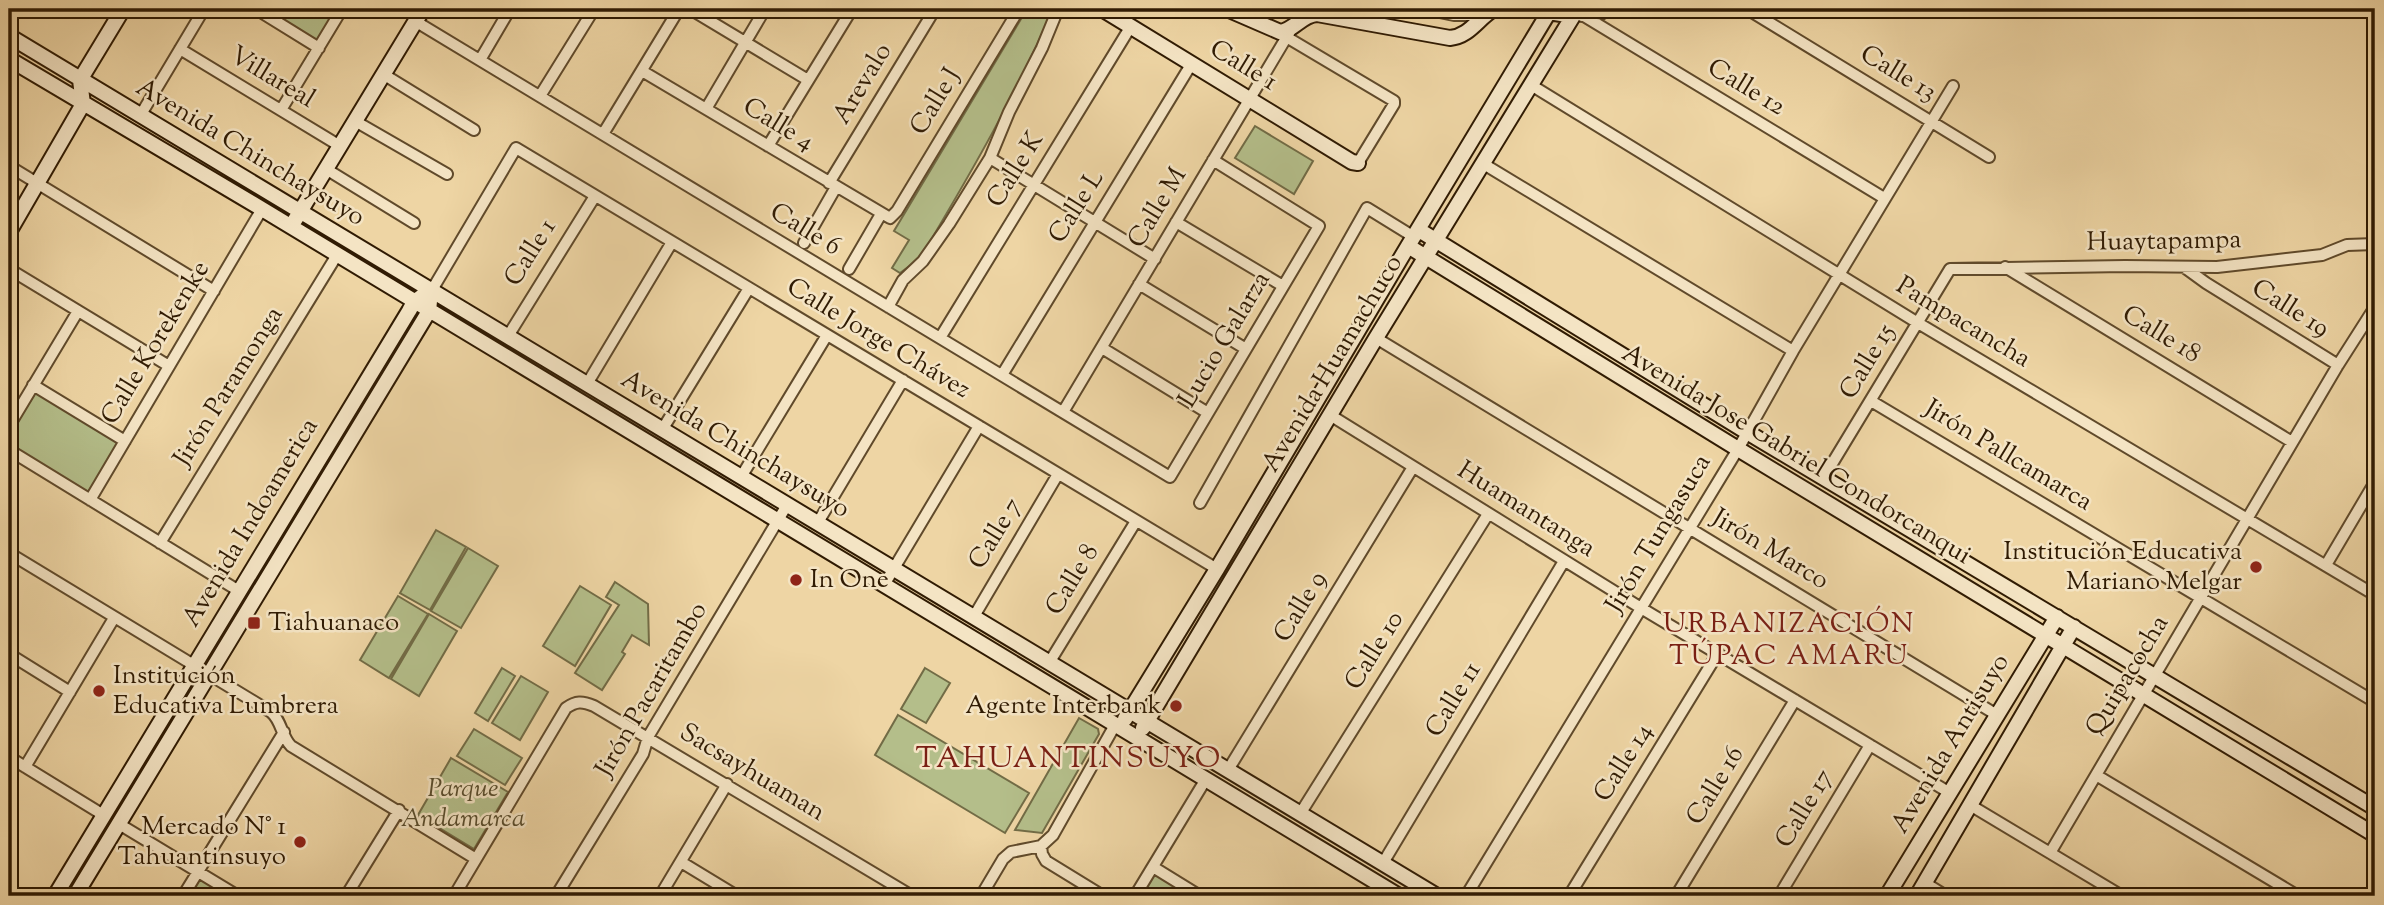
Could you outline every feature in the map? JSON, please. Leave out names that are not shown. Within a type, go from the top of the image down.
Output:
[{"type":"street","points":[[9,232],[83,104],[80,80],[123,9]]},
{"type":"street","points":[[140,116],[204,9]]},
{"type":"street","points":[[256,9],[319,48]]},
{"type":"street","points":[[281,110],[342,9]]},
{"type":"street","points":[[480,60],[510,9]]},
{"type":"street","points":[[540,96],[594,9]]},
{"type":"street","points":[[603,134],[679,9]]},
{"type":"street","points":[[690,9],[808,80]]},
{"type":"street","points":[[706,109],[765,9]]},
{"type":"street","points":[[768,146],[852,9]]},
{"type":"street","name":"Arevalo","points":[[804,243],[833,185],[935,9]]},
{"type":"street","name":"Calle J","points":[[849,270],[886,216],[897,212],[1019,9]]},
{"type":"street","points":[[888,307],[903,280],[923,261],[949,224],[990,158],[1058,9]]},
{"type":"street","name":"Calle 1","points":[[1102,9],[1352,162],[1358,163]]},
{"type":"street","name":"Calle 1","points":[[1227,9],[1280,32],[1309,15],[1325,15],[1450,38],[1466,32],[1490,12]]},
{"type":"street","points":[[1424,9],[1454,15],[1490,12]]},
{"type":"street","points":[[1531,9],[1579,16],[1601,14],[1609,9]]},
{"type":"street","name":"Calle 13","points":[[1747,9],[1990,158]]},
{"type":"street","name":"Avenida Huamachuco","points":[[1117,726],[1130,711],[1217,569],[1549,12]]},
{"type":"street","points":[[291,227],[419,15]]},
{"type":"street","name":"Calle 6","points":[[419,15],[480,60],[1170,477]]},
{"type":"street","name":"Avenida Huamachuco","points":[[1137,738],[1482,163],[1579,16]]},
{"type":"street","name":"Calle 12","points":[[1579,16],[1884,198]]},
{"type":"street","points":[[1293,23],[1394,101],[1358,163]]},
{"type":"street","name":"Calle M","points":[[1063,412],[1251,99],[1293,23]]},
{"type":"street","name":"Calle K","points":[[940,338],[1131,26]]},
{"type":"street","name":"Avenida Chinchaysuyo","points":[[9,36],[1437,896]]},
{"type":"street","name":"Villareal","points":[[180,49],[340,146]]},
{"type":"street","name":"Avenida Chinchaysuyo","points":[[9,59],[1399,896]]},
{"type":"street","name":"Calle L","points":[[1002,375],[1192,63]]},
{"type":"street","name":"Calle 4","points":[[642,71],[886,216]]},
{"type":"street","points":[[383,74],[474,130]]},
{"type":"street","name":"Pampacancha","points":[[1531,85],[1918,323],[2375,595]]},
{"type":"street","name":"Jirón Tungasuca","points":[[1466,896],[1738,449],[1793,351],[1953,86]]},
{"type":"street","points":[[355,121],[447,174]]},
{"type":"street","name":"Calle Jorge Chávez","points":[[516,148],[1217,569]]},
{"type":"street","name":"Avenida Indoamerica","points":[[75,896],[429,311],[432,289],[516,148]]},
{"type":"street","points":[[990,158],[1155,258]]},
{"type":"street","name":"Lucio Galarza","points":[[1170,477],[1319,226],[1213,160]]},
{"type":"street","points":[[1482,163],[1793,351]]},
{"type":"street","points":[[9,166],[214,291]]},
{"type":"street","points":[[326,169],[414,223]]},
{"type":"street","name":"Calle 1","points":[[508,336],[596,196]]},
{"type":"street","points":[[1200,503],[1367,208],[1413,238]]},
{"type":"street","name":"Calle Korekenke","points":[[90,500],[262,209]]},
{"type":"street","points":[[1176,222],[1283,286]]},
{"type":"street","name":"Avenida Jose Gabriel Condorcanqui","points":[[1413,238],[1435,240],[1747,432],[2375,808]]},
{"type":"street","name":"Avenida Jose Gabriel Condorcanqui","points":[[1413,238],[1426,257],[2375,835]]},
{"type":"street","points":[[587,384],[672,242]]},
{"type":"street","name":"Huaytapampa","points":[[1950,269],[2217,267],[2322,255],[2347,244],[2375,244]]},
{"type":"street","name":"Jirón Paramonga","points":[[160,543],[337,255]]},
{"type":"street","name":"Calle 18","points":[[2005,267],[2292,442]]},
{"type":"street","name":"Calle 19","points":[[2184,267],[2206,284],[2338,365]]},
{"type":"street","points":[[9,269],[169,366]]},
{"type":"street","name":"Calle 15","points":[[1824,477],[1950,269]]},
{"type":"street","points":[[1139,284],[1246,349]]},
{"type":"street","points":[[662,430],[749,288]]},
{"type":"street","name":"Avenida Indoamerica","points":[[55,896],[414,302],[432,289]]},
{"type":"street","name":"Quipacocha","points":[[2050,852],[2292,442],[2375,307]]},
{"type":"street","points":[[9,426],[78,311]]},
{"type":"street","points":[[741,477],[827,335]]},
{"type":"street","name":"Jirón Marco","points":[[1376,338],[1997,715]]},
{"type":"street","points":[[1102,348],[1208,413]]},
{"type":"street","points":[[817,524],[903,380]]},
{"type":"street","points":[[33,385],[125,441]]},
{"type":"street","name":"Jirón Pallcamarca","points":[[1871,401],[2375,702]]},
{"type":"street","name":"Huamantanga","points":[[1330,415],[1641,608],[1950,793]]},
{"type":"street","points":[[884,585],[979,426]]},
{"type":"street","points":[[9,450],[239,591]]},
{"type":"street","name":"Calle 9","points":[[1228,770],[1413,467]]},
{"type":"street","name":"Calle 7","points":[[973,618],[1058,474]]},
{"type":"street","points":[[2326,565],[2375,482]]},
{"type":"street","name":"Jirón Pacaritambo","points":[[556,896],[643,754],[648,737],[787,505]]},
{"type":"street","name":"Calle 10","points":[[1300,814],[1488,514]]},
{"type":"street","name":"Calle 8","points":[[1049,663],[1136,521]]},
{"type":"street","points":[[9,553],[271,712],[279,720],[291,746],[476,859],[454,896]]},
{"type":"street","name":"Calle 11","points":[[1383,863],[1564,561]]},
{"type":"street","name":"Avenida Antisuyo","points":[[1887,896],[2057,617]]},
{"type":"street","points":[[26,767],[114,618]]},
{"type":"street","name":"Avenida Antisuyo","points":[[1917,896],[2074,627]]},
{"type":"street","name":"Calle 14","points":[[1569,896],[1718,653]]},
{"type":"street","points":[[9,654],[70,692]]},
{"type":"street","name":"Calle 16","points":[[1676,896],[1795,700]]},
{"type":"street","name":"Sacsayhuaman","points":[[476,859],[566,708],[573,703],[583,702],[648,737],[912,896]]},
{"type":"street","points":[[981,896],[1003,859],[1011,852],[1041,846],[1053,835],[1117,726]]},
{"type":"street","points":[[183,896],[284,732]]},
{"type":"street","name":"Calle 17","points":[[1779,896],[1870,745]]},
{"type":"street","points":[[9,757],[103,819],[89,854],[63,896]]},
{"type":"street","points":[[2095,775],[2298,896]]},
{"type":"street","points":[[1135,896],[1206,779]]},
{"type":"street","points":[[660,896],[727,784]]},
{"type":"street","points":[[1970,805],[2122,896]]},
{"type":"street","points":[[346,896],[399,810]]},
{"type":"street","points":[[120,824],[238,896]]},
{"type":"street","points":[[1041,846],[1046,861],[1103,896]]},
{"type":"street","points":[[681,862],[737,896]]},
{"type":"street","points":[[1153,867],[1200,896]]},
{"type":"street","points":[[1925,883],[1946,896]]},
{"type":"green space","points":[[264,9],[336,9],[317,41]]},
{"type":"green space","points":[[1027,9],[1053,9],[1009,101],[960,191],[919,259],[900,273],[892,268],[909,240],[894,231]]},
{"type":"green space","points":[[1255,126],[1313,161],[1294,194],[1235,158]]},
{"type":"green space","points":[[37,390],[120,441],[87,494],[9,446],[9,436]]},
{"type":"green space","points":[[436,530],[466,547],[430,610],[400,593]]},
{"type":"green space","points":[[468,548],[498,566],[461,628],[431,611]]},
{"type":"green space","points":[[615,582],[648,604],[649,645],[632,635],[622,652],[625,654],[602,690],[575,673],[619,605],[606,597]]},
{"type":"green space","points":[[580,586],[611,605],[575,666],[543,646]]},
{"type":"green space","points":[[398,596],[428,614],[389,678],[360,660]]},
{"type":"green space","points":[[429,614],[457,631],[419,696],[391,679]]},
{"type":"green space","points":[[502,668],[515,676],[488,721],[475,713]]},
{"type":"green space","points":[[925,668],[950,683],[926,723],[901,709]]},
{"type":"green space","points":[[521,676],[548,692],[520,740],[492,723]]},
{"type":"green space","points":[[898,715],[1029,793],[1005,833],[875,755]]},
{"type":"green space","points":[[1079,718],[1098,729],[1099,734],[1042,833],[1015,830]]},
{"type":"green space","points":[[474,729],[522,758],[505,785],[457,756]]},
{"type":"green space","name":"Parque Andamarca","points":[[451,758],[508,792],[474,849],[418,815]]},
{"type":"green space","points":[[1155,871],[1195,896],[1139,896]]},
{"type":"green space","points":[[199,877],[231,896],[187,896]]},
{"type":"place","name":"Institución Educativa Mariano Melgar","points":[[2256,567]]},
{"type":"place","name":"In One","points":[[796,580]]},
{"type":"place","name":"Tiahuanaco","points":[[254,623]]},
{"type":"place","name":"Institución Educativa Lumbrera","points":[[99,691]]},
{"type":"place","name":"Agente Interbank","points":[[1176,706]]},
{"type":"place","name":"Mercado N° 1 Tahuantinsuyo","points":[[300,842]]},
{"type":"district","name":"URBANIZACIÓN TÚPAC AMARU","points":[[1789,641]]},
{"type":"district","name":"TAHUANTINSUYO","points":[[1069,759]]}]
